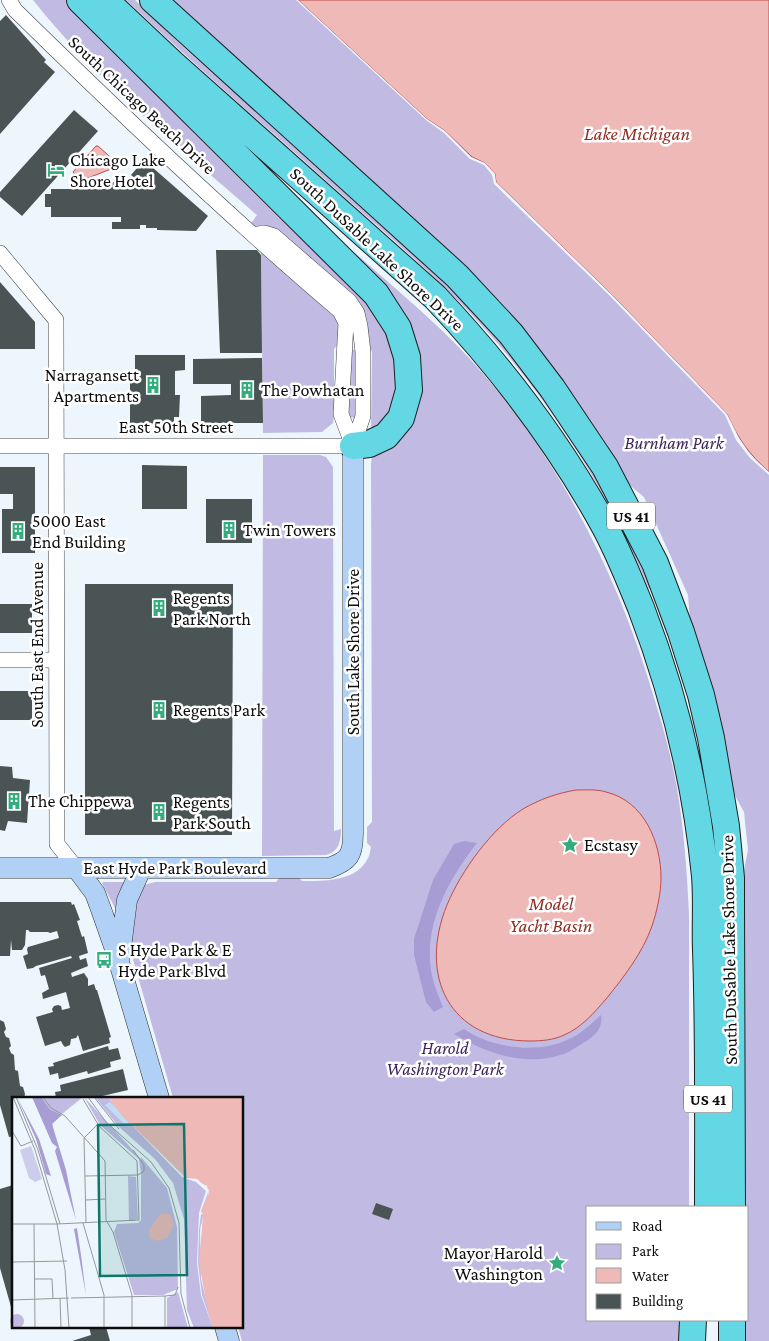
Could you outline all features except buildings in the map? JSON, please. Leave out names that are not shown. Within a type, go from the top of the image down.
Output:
[{"type":"highway","points":[[80,0],[376,294],[398,328],[407,357],[409,390],[401,418],[386,436],[369,444],[352,446]]},
{"type":"highway","name":"South DuSable Lake Shore Drive","points":[[105,0],[173,64],[435,297],[509,381],[539,421],[570,467],[606,529],[626,572],[659,656],[684,742],[696,812],[705,878],[708,1206]]},
{"type":"highway","name":"South DuSable Lake Shore Drive","points":[[153,0],[457,276],[511,334],[552,388],[605,467],[654,563],[684,639],[701,695],[711,738],[726,826],[731,907],[732,1206]]},
{"type":"highway","points":[[694,1206],[696,1035],[707,990]]},
{"type":"highway","points":[[692,1341],[693,1321]]},
{"type":"highway","points":[[708,1321],[708,1341]]},
{"type":"highway","points":[[732,1321],[732,1341]]},
{"type":"street","name":"South Chicago Beach Drive","points":[[8,0],[15,10],[84,77],[253,235],[340,311],[346,323],[342,414],[352,446]]},
{"type":"street","points":[[253,235],[264,233],[274,236],[349,302],[357,312],[362,347],[363,416],[352,446]]},
{"type":"street","name":"South East End Avenue","points":[[0,253],[56,320],[56,844],[77,869]]},
{"type":"street","points":[[344,345],[353,342],[362,347]]},
{"type":"street","name":"East 50th Street","points":[[0,446],[352,446]]},
{"type":"street","name":"South Lake Shore Drive","points":[[348,858],[351,853],[353,834],[352,446]]},
{"type":"street","points":[[0,660],[56,660]]},
{"type":"street","name":"East Hyde Park Boulevard","points":[[0,868],[329,868],[348,858]]},
{"type":"street","points":[[77,869],[95,893],[119,963],[159,1097]]},
{"type":"street","points":[[119,963],[127,900],[141,869]]},
{"type":"street","points":[[225,1328],[229,1341]]},
{"type":"green space","points":[[33,0],[74,0],[387,323],[400,375],[387,421],[371,431],[372,352],[366,338],[272,231],[250,225],[257,215],[111,86],[58,30]]},
{"type":"green space","points":[[126,0],[135,0],[180,44],[444,279],[473,309],[534,381],[589,463],[652,588],[649,589],[621,527],[570,439],[530,384],[491,336],[412,257]]},
{"type":"green space","name":"Burnham Park","points":[[168,0],[298,0],[485,163],[727,414],[752,457],[769,472],[769,1341],[744,1341],[744,1321],[749,1321],[749,1206],[744,1206],[742,879],[748,850],[744,812],[733,792],[690,621],[688,595],[644,497],[627,483],[607,445],[577,401],[528,336]]},
{"type":"green space","name":"Harold Washington Park","points":[[276,184],[431,320],[458,346],[502,396],[530,434],[580,515],[620,601],[637,646],[672,763],[685,851],[689,914],[689,1206],[586,1206],[586,1321],[687,1321],[687,1341],[242,1341],[238,1328],[244,1328],[244,1097],[173,1097],[130,949],[135,893],[144,885],[155,882],[276,882],[280,877],[298,877],[302,881],[329,880],[348,876],[356,872],[369,857],[371,847],[367,843],[367,827],[372,822],[371,464],[372,456],[413,357]]},
{"type":"green space","points":[[261,248],[341,321],[340,342],[334,349],[333,423],[322,432],[263,433]]},
{"type":"green space","points":[[351,349],[357,351],[358,413],[355,418],[348,417]]},
{"type":"green space","points":[[263,455],[320,455],[326,457],[333,467],[334,831],[341,829],[336,849],[326,855],[262,856]]},
{"type":"green space","points":[[126,882],[117,912],[102,883]]},
{"type":"shaded area","points":[[464,841],[477,843],[448,887],[441,902],[431,935],[431,970],[443,1007],[434,1012],[426,1002],[414,955],[414,939],[433,880],[454,844]]},
{"type":"shaded area","points":[[601,1015],[600,1027],[592,1037],[567,1053],[550,1058],[521,1059],[493,1053],[454,1034],[464,1029],[480,1038],[501,1045],[535,1048],[567,1040],[585,1029]]},
{"type":"water","name":"Lake Michigan","points":[[298,0],[769,0],[769,472],[745,446],[727,414],[611,294],[496,182],[495,174],[485,163],[472,157],[445,131],[427,119]]},
{"type":"water","points":[[96,146],[119,166],[80,181],[73,172]]},
{"type":"water","name":"Model Yacht Basin","points":[[576,790],[599,790],[619,797],[631,804],[648,825],[654,837],[658,851],[661,878],[654,920],[648,936],[638,955],[613,991],[592,1015],[570,1032],[556,1038],[530,1041],[502,1038],[479,1030],[460,1017],[447,1000],[439,979],[436,956],[439,931],[447,905],[460,878],[479,851],[511,817],[536,802]]},
{"type":"pier","points":[[296,0],[427,119],[445,131],[471,157],[485,163],[495,174],[496,182],[611,294],[727,414],[739,438],[752,457],[769,472],[769,475],[750,458],[736,440],[725,415],[609,295],[494,184],[492,175],[484,165],[470,159],[444,133],[426,120]]},
{"type":"place","name":"Chicago Lake Shore Hotel","points":[[56,170]]},
{"type":"place","name":"Narragansett Apartments","points":[[153,385]]},
{"type":"place","name":"The Powhatan","points":[[247,390]]},
{"type":"place","name":"Twin Towers","points":[[229,530]]},
{"type":"place","name":"5000 East End Building","points":[[18,531]]},
{"type":"place","name":"Regents Park North","points":[[159,608]]},
{"type":"place","name":"Regents Park","points":[[159,710]]},
{"type":"place","name":"The Chippewa","points":[[14,801]]},
{"type":"place","name":"Regents Park South","points":[[159,812]]},
{"type":"place","name":"Ecstasy","points":[[570,845]]},
{"type":"place","name":"S Hyde Park & E Hyde Park Blvd","points":[[104,960]]},
{"type":"place","name":"Mayor Harold Washington","points":[[557,1263]]}]
